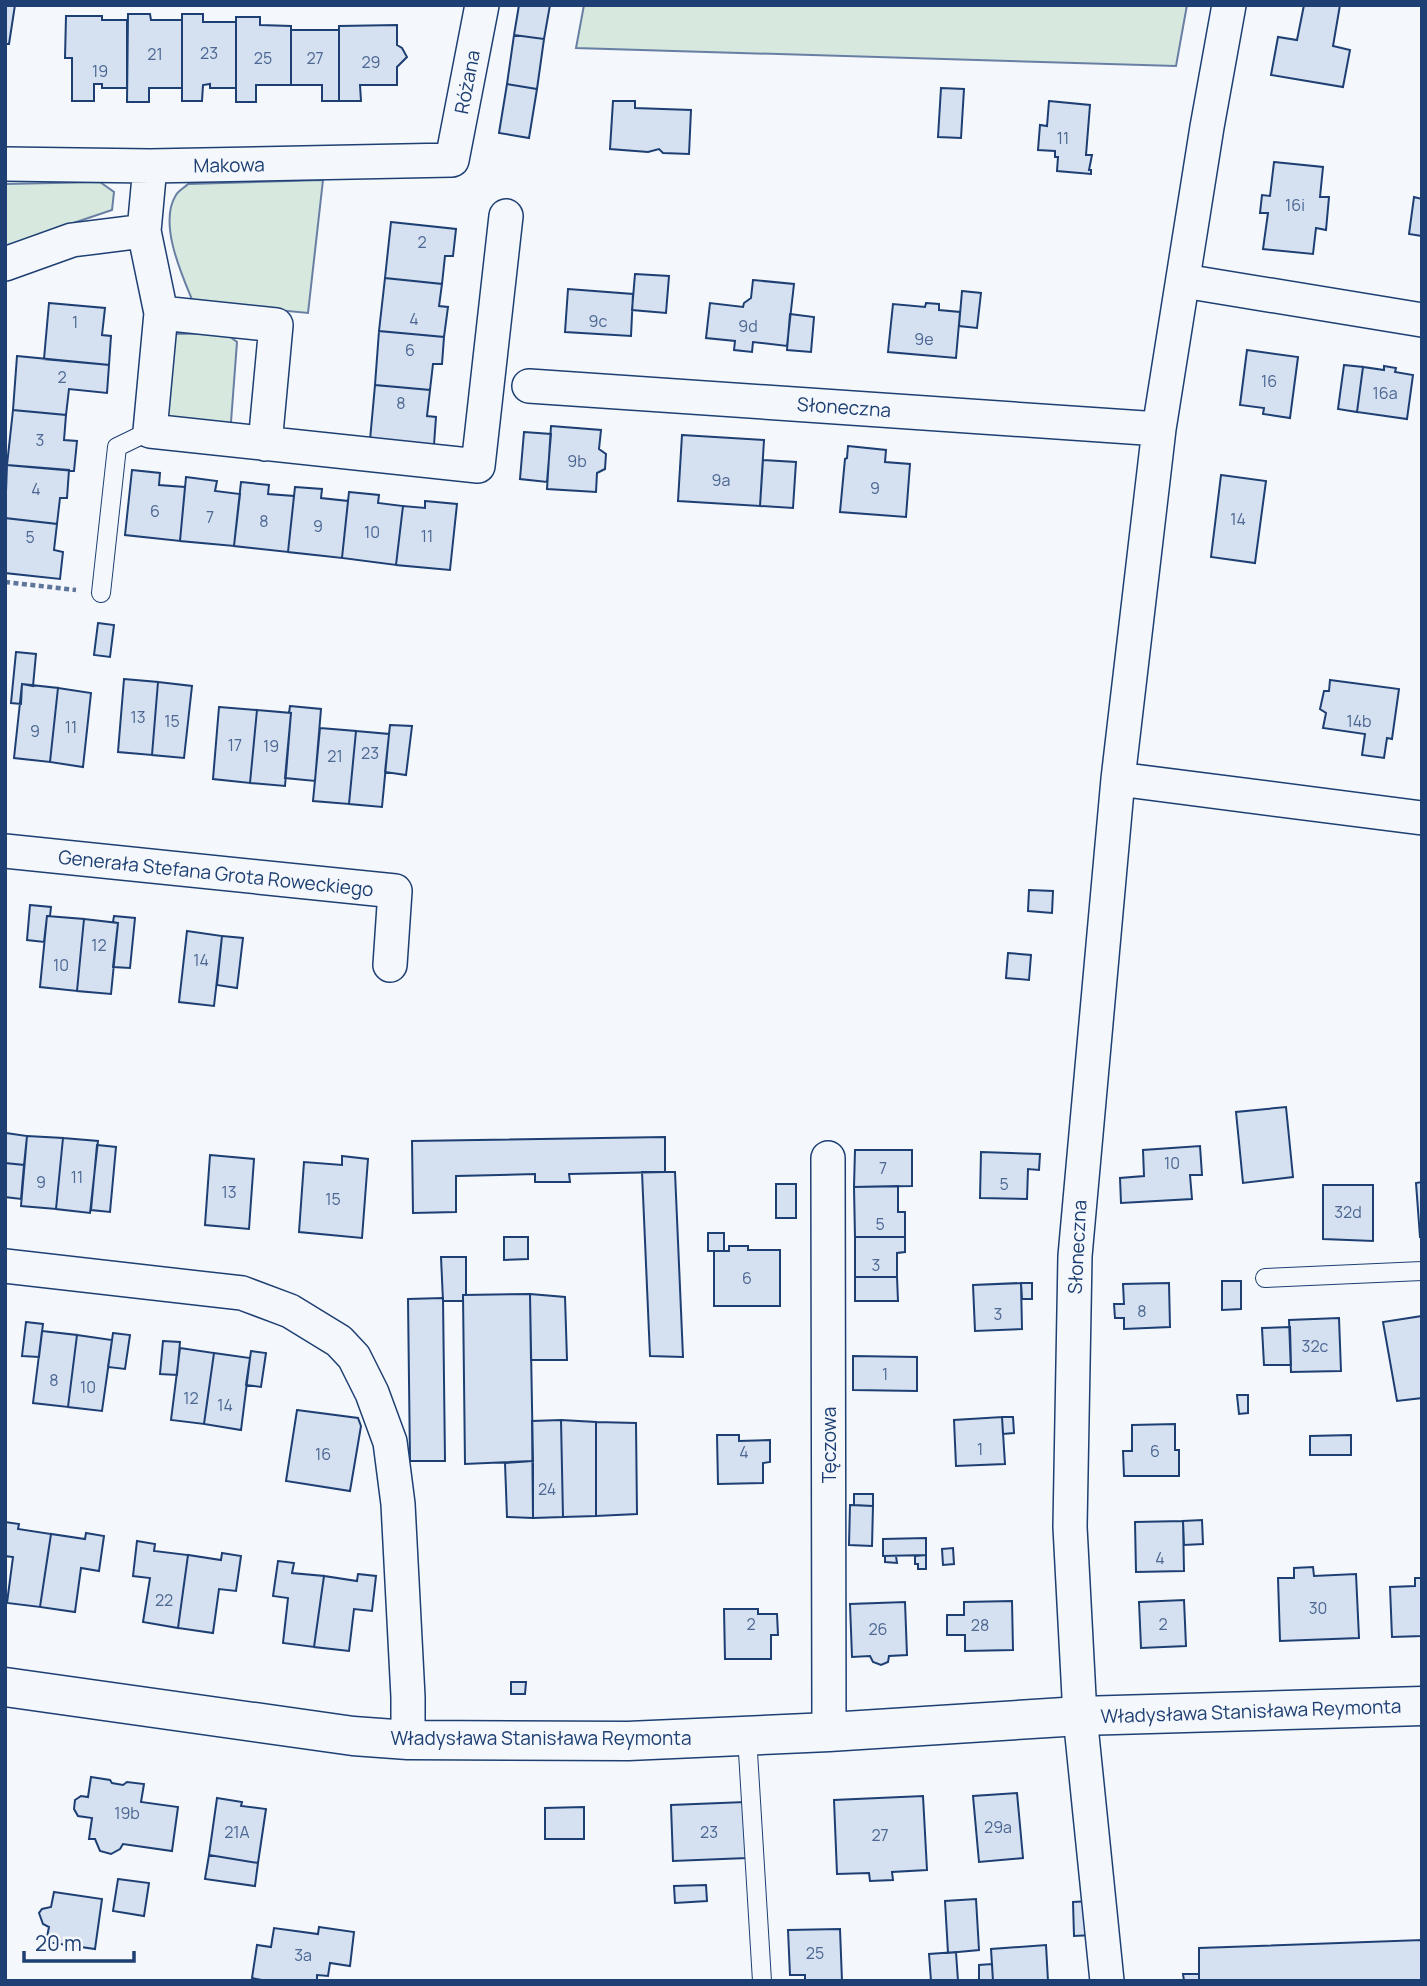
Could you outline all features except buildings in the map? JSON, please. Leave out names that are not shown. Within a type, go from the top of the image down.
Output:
[{"type":"street","name":"Różana","points":[[452,160],[482,5]]},
{"type":"street","name":"Słoneczna","points":[[1080,1716],[1070,1527],[1075,1256],[1118,779],[1159,429],[1229,5]]},
{"type":"street","name":"Makowa","points":[[5,164],[150,166],[452,160]]},
{"type":"street","points":[[150,166],[144,231],[161,313],[150,431],[478,466],[506,216]]},
{"type":"street","points":[[5,264],[72,240],[144,231]]},
{"type":"street","points":[[1184,281],[1422,320]]},
{"type":"street","points":[[161,313],[276,326],[264,444]]},
{"type":"street","name":"Słoneczna","points":[[529,386],[1159,429]]},
{"type":"street","points":[[1118,779],[1422,818]]},
{"type":"street","name":"Generała Stefana Grota Roweckiego","points":[[5,851],[395,891],[390,965]]},
{"type":"street","name":"Tęczowa","points":[[828,1158],[829,1732]]},
{"type":"street","points":[[5,1266],[242,1293],[290,1311],[339,1340],[354,1357],[372,1393],[390,1441],[398,1504],[408,1740]]},
{"type":"street","name":"Władysława Stanisława Reymonta","points":[[5,1687],[353,1736],[408,1740],[628,1741],[829,1732],[1080,1716],[1422,1706]]},
{"type":"street","name":"Władysława Stanisława Reymonta","points":[[1080,1716],[1107,1981]]},
{"type":"lane","points":[[101,593],[117,446],[150,431]]},
{"type":"lane","points":[[1265,1278],[1422,1271]]},
{"type":"lane","points":[[747,1736],[762,1981]]},
{"type":"path","points":[[5,582],[101,593]]},
{"type":"shaded area","points":[[584,5],[1187,5],[1176,66],[576,48]]},
{"type":"shaded area","points":[[323,180],[308,313],[193,302],[178,264],[171,234],[171,207],[178,192],[188,184]]},
{"type":"shaded area","points":[[100,182],[114,192],[112,210],[5,246],[5,184]]},
{"type":"shaded area","points":[[225,333],[237,342],[231,422],[225,428],[167,419],[171,334]]}]
